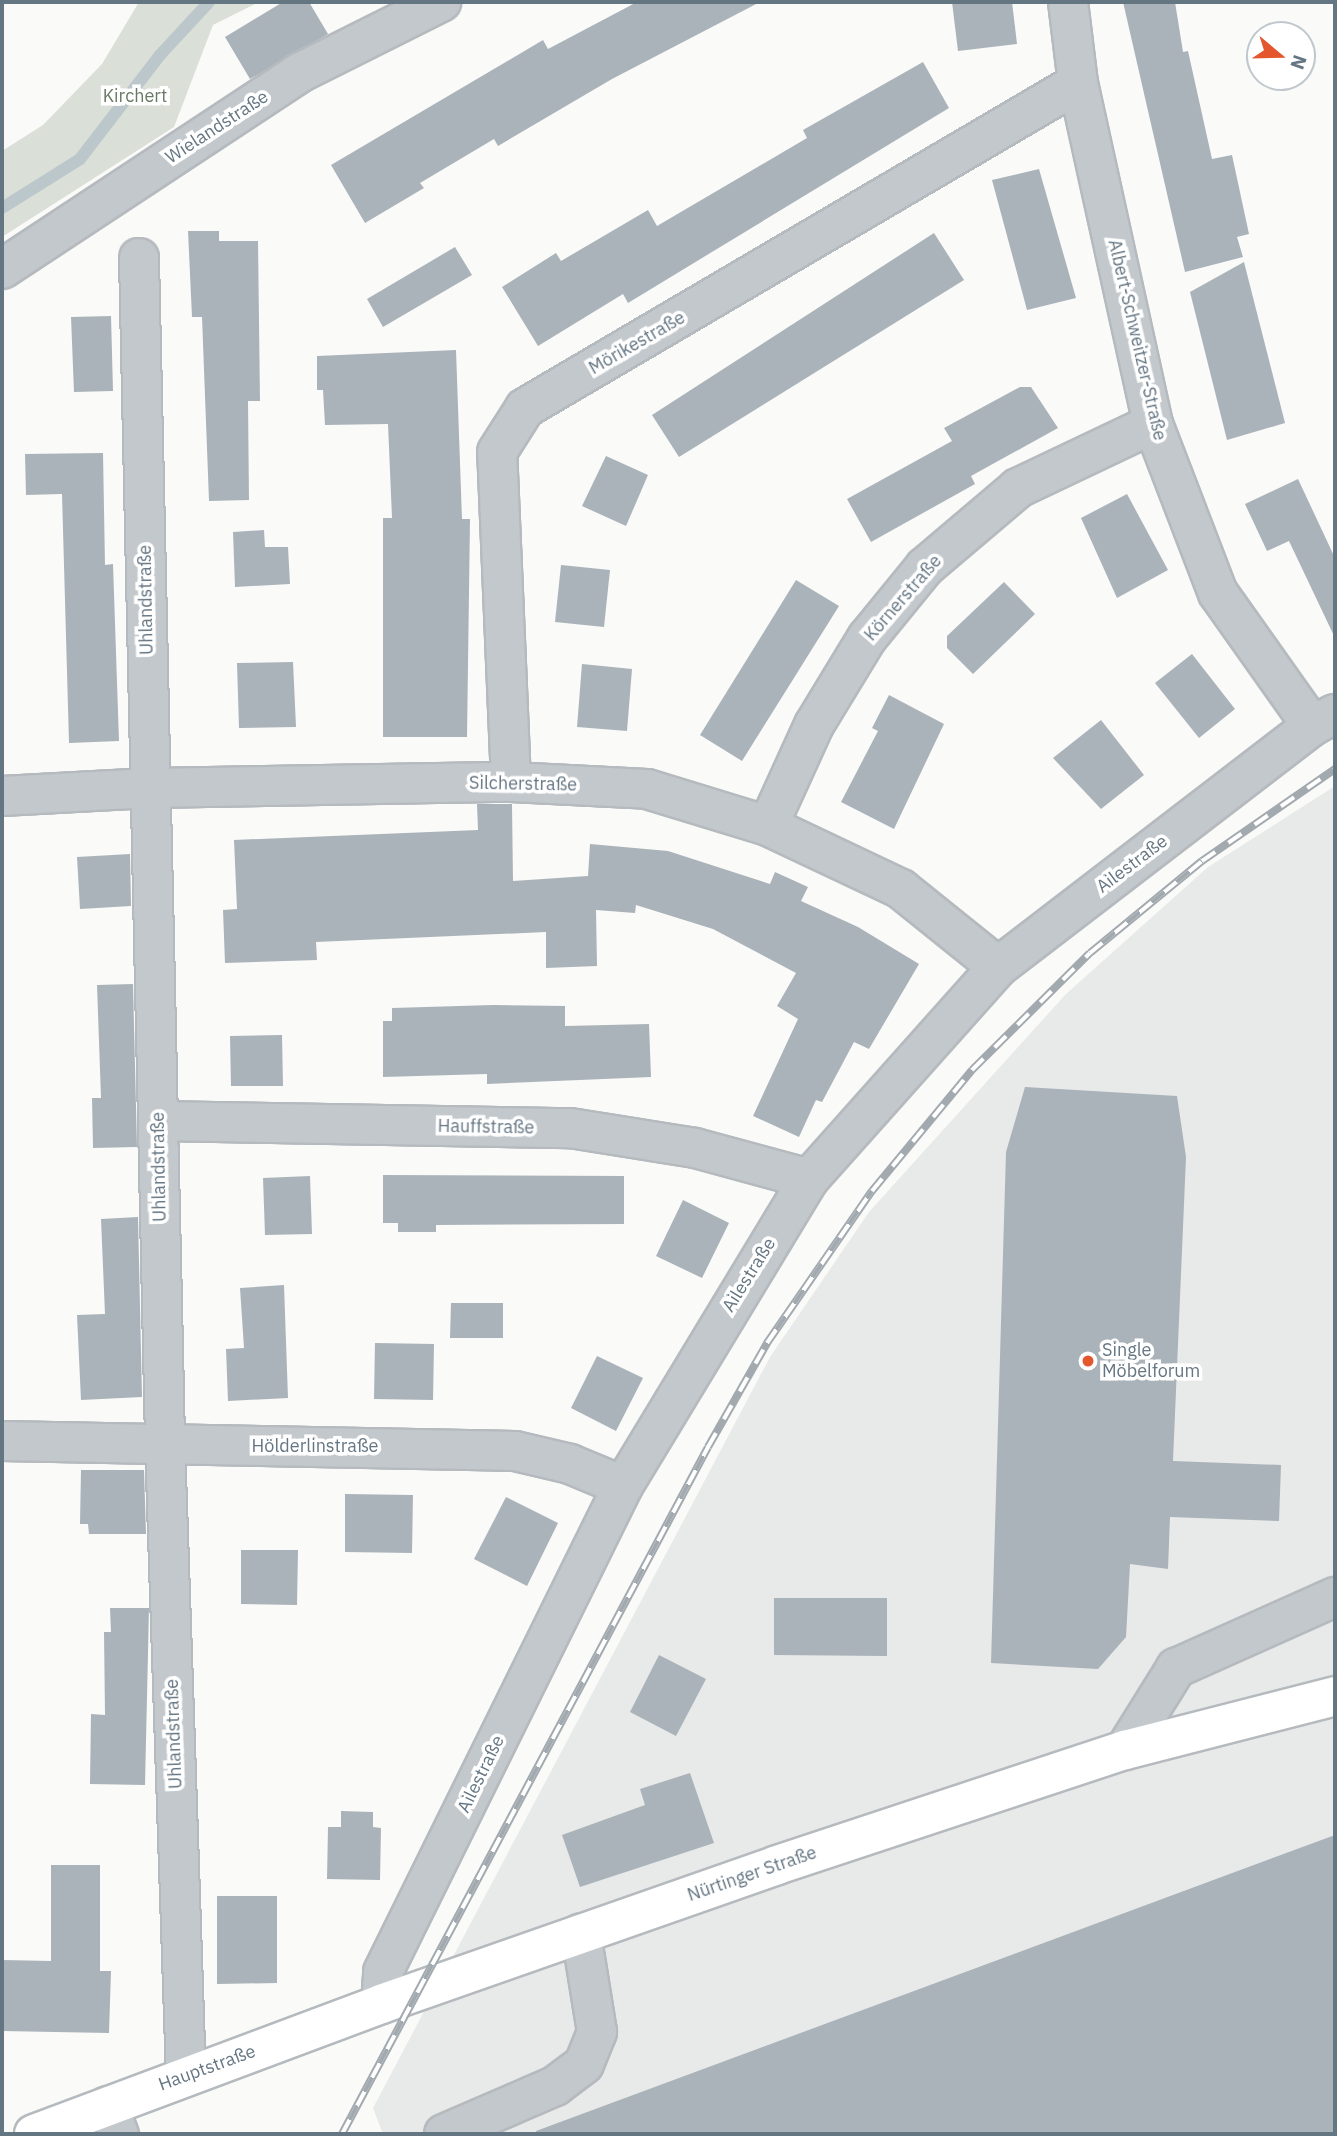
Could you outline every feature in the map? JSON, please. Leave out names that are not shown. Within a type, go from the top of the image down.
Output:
[{"type":"main road","name":"Nürtinger Straße","points":[[381,2004],[581,1933],[1125,1750],[1335,1696]]},
{"type":"main road","name":"Hauptstraße","points":[[34,2134],[113,2120],[186,2076],[381,2004]]},
{"type":"street","name":"Wielandstraße","points":[[2,269],[299,74],[441,2]]},
{"type":"street","name":"Albert-Schweitzer-Straße","points":[[1068,2],[1079,83],[1153,424],[1218,593],[1324,720]]},
{"type":"street","name":"Mörikestraße","points":[[511,782],[496,452],[525,408],[1079,83]]},
{"type":"street","name":"Uhlandstraße","points":[[139,258],[164,1444],[186,2076]]},
{"type":"street","name":"Körnerstraße","points":[[768,826],[814,725],[867,638],[925,567],[1018,488],[1153,424]]},
{"type":"street","name":"Ailestraße","points":[[381,2004],[383,1972],[623,1486],[809,1179],[998,967],[1324,720]]},
{"type":"street","name":"Silcherstraße","points":[[2,796],[150,788],[511,782],[648,789],[768,826],[901,889],[998,967]]},
{"type":"street","name":"Hauffstraße","points":[[158,1121],[570,1128],[695,1148],[809,1179]]},
{"type":"street","name":"Hölderlinstraße","points":[[2,1441],[514,1451],[570,1464],[623,1486]]},
{"type":"street","points":[[1125,1750],[1175,1668],[1335,1597]]},
{"type":"street","points":[[444,2134],[555,2086],[584,2064],[597,2032],[581,1933]]},
{"type":"shaded area","points":[[1335,786],[1335,2134],[383,2134],[373,2108],[770,1357],[869,1212],[1066,994],[1208,867]]},
{"type":"green space","name":"Kirchert","points":[[139,2],[259,2],[213,25],[174,127],[2,237],[2,151],[43,125],[102,64]]},
{"type":"building","points":[[283,2],[309,2],[328,34],[250,79],[225,37]]},
{"type":"building","points":[[637,2],[760,2],[612,79],[498,146],[494,139],[420,183],[424,188],[365,223],[331,165],[543,40],[548,49]]},
{"type":"building","points":[[952,2],[1012,2],[1017,44],[958,51]]},
{"type":"building","points":[[1123,2],[1175,2],[1183,52],[1188,51],[1212,159],[1232,155],[1249,234],[1237,237],[1243,257],[1185,272]]},
{"type":"building","points":[[923,62],[949,108],[628,303],[623,294],[538,346],[502,287],[556,253],[561,261],[648,210],[657,226],[807,138],[803,130]]},
{"type":"building","points":[[1039,169],[1076,298],[1027,310],[992,180]]},
{"type":"building","points":[[188,231],[219,231],[219,241],[258,241],[260,401],[248,401],[249,500],[209,501],[202,317],[192,317]]},
{"type":"building","points":[[934,233],[964,280],[679,457],[652,415]]},
{"type":"building","points":[[455,247],[472,275],[383,327],[367,299]]},
{"type":"building","points":[[1244,262],[1285,423],[1227,440],[1190,292]]},
{"type":"building","points":[[111,316],[113,391],[74,392],[71,317]]},
{"type":"building","points":[[456,350],[462,519],[470,519],[467,737],[383,737],[383,518],[392,518],[388,424],[325,425],[323,390],[317,390],[317,356]]},
{"type":"building","points":[[1020,387],[1031,387],[1058,428],[971,476],[975,484],[871,542],[847,499],[952,441],[944,428]]},
{"type":"building","points":[[103,453],[105,565],[113,564],[119,741],[69,743],[62,494],[26,495],[25,454]]},
{"type":"building","points":[[606,456],[648,475],[626,526],[582,506]]},
{"type":"building","points":[[1298,479],[1335,558],[1335,638],[1289,541],[1267,551],[1245,504]]},
{"type":"building","points":[[1127,494],[1168,570],[1117,598],[1081,518]]},
{"type":"building","points":[[264,530],[265,547],[288,547],[290,584],[235,587],[233,532]]},
{"type":"building","points":[[561,565],[610,570],[604,627],[555,622]]},
{"type":"building","points":[[796,580],[839,606],[742,761],[700,735]]},
{"type":"building","points":[[1004,582],[1035,614],[973,674],[947,648],[947,636]]},
{"type":"building","points":[[1192,654],[1235,709],[1199,738],[1155,683]]},
{"type":"building","points":[[293,662],[296,727],[239,728],[237,663]]},
{"type":"building","points":[[582,664],[632,669],[627,731],[577,727]]},
{"type":"building","points":[[889,695],[944,724],[894,829],[841,802],[878,731],[872,728]]},
{"type":"building","points":[[1101,720],[1144,775],[1101,809],[1053,758]]},
{"type":"building","points":[[477,804],[512,804],[513,881],[588,876],[590,844],[668,851],[770,884],[775,872],[808,887],[801,901],[858,927],[919,964],[869,1049],[854,1042],[822,1102],[816,1100],[799,1137],[753,1116],[798,1019],[777,1006],[796,973],[713,929],[636,905],[635,913],[596,910],[597,966],[546,968],[546,932],[316,942],[317,960],[225,963],[223,910],[237,909],[234,840],[478,830]]},
{"type":"building","points":[[130,854],[131,906],[80,909],[77,857]]},
{"type":"building","points":[[133,984],[137,1147],[93,1148],[92,1098],[101,1098],[97,985]]},
{"type":"building","points":[[565,1006],[565,1026],[649,1024],[651,1077],[487,1084],[487,1074],[383,1077],[383,1021],[392,1021],[392,1008]]},
{"type":"building","points":[[282,1035],[283,1086],[231,1086],[230,1036]]},
{"type":"building","name":"Single Möbelforum","points":[[1025,1087],[1177,1096],[1186,1157],[1173,1461],[1281,1465],[1279,1521],[1170,1517],[1168,1569],[1130,1564],[1126,1637],[1098,1669],[991,1663],[1006,1152]]},
{"type":"building","points":[[383,1175],[624,1176],[624,1224],[436,1225],[436,1232],[398,1232],[398,1223],[383,1223]]},
{"type":"building","points":[[310,1176],[312,1234],[265,1235],[263,1178]]},
{"type":"building","points":[[683,1200],[729,1223],[702,1278],[656,1256]]},
{"type":"building","points":[[138,1217],[142,1397],[81,1400],[77,1315],[105,1314],[101,1219]]},
{"type":"building","points":[[284,1285],[288,1398],[228,1401],[226,1349],[244,1348],[240,1288]]},
{"type":"building","points":[[451,1303],[503,1303],[503,1338],[450,1338]]},
{"type":"building","points":[[375,1343],[434,1344],[433,1400],[374,1399]]},
{"type":"building","points":[[597,1356],[643,1378],[616,1431],[571,1408]]},
{"type":"building","points":[[81,1470],[144,1470],[146,1534],[89,1534],[88,1524],[80,1524]]},
{"type":"building","points":[[345,1494],[413,1495],[412,1553],[345,1552]]},
{"type":"building","points":[[506,1497],[558,1523],[527,1586],[474,1559]]},
{"type":"building","points":[[241,1550],[298,1550],[297,1605],[241,1604]]},
{"type":"building","points":[[774,1598],[887,1598],[887,1656],[774,1655]]},
{"type":"building","points":[[110,1608],[149,1608],[145,1785],[90,1784],[91,1714],[105,1715],[104,1632],[111,1632]]},
{"type":"building","points":[[659,1655],[706,1679],[676,1736],[630,1712]]},
{"type":"building","points":[[690,1773],[714,1843],[580,1887],[562,1835],[645,1805],[640,1789]]},
{"type":"building","points":[[341,1811],[373,1812],[373,1827],[381,1828],[380,1880],[327,1879],[328,1827],[341,1827]]},
{"type":"building","points":[[1335,1835],[1335,2134],[537,2134],[536,2131]]},
{"type":"building","points":[[51,1865],[100,1865],[100,1971],[111,1971],[109,2033],[2,2031],[2,1960],[51,1961]]},
{"type":"building","points":[[217,1896],[277,1896],[277,1983],[217,1984]]},
{"type":"waterway","points":[[2,208],[80,159],[160,55],[209,2]]},
{"type":"railway","points":[[342,2134],[708,1447],[767,1343],[872,1191],[972,1070],[1090,953],[1202,861],[1335,769]]},
{"type":"place","name":"Single Möbelforum","points":[[1088,1361]]}]
